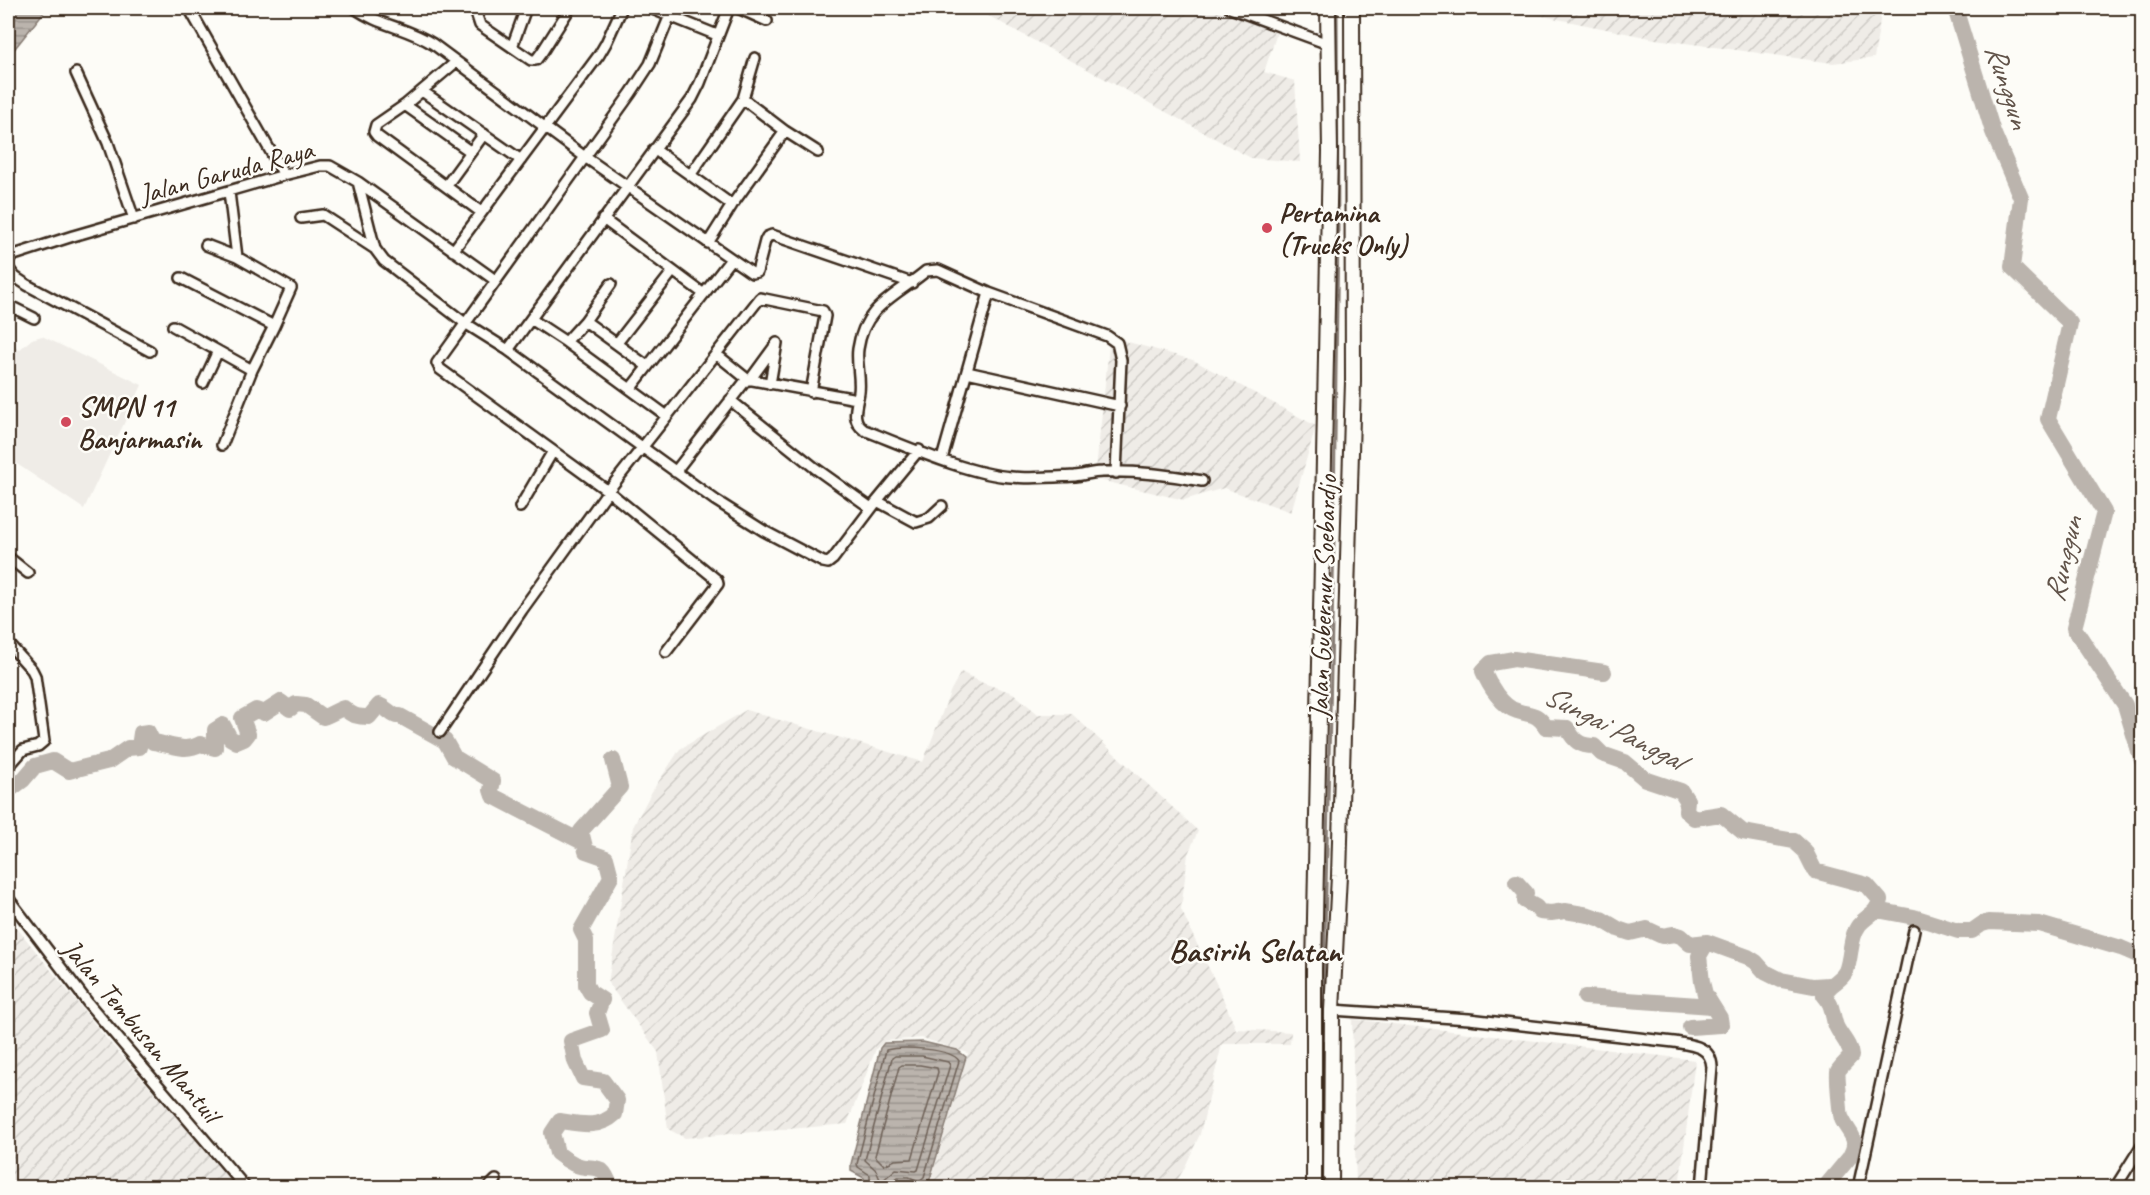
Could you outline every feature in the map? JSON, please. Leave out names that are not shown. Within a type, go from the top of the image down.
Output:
[{"type":"highway","name":"Jalan Gubernur Soebardjo","points":[[1314,1188],[1314,969],[1330,142],[1328,8]]},
{"type":"highway","name":"Jalan Gubernur Soebardjo","points":[[1331,1188],[1332,1010],[1339,876],[1353,381],[1352,8]]},
{"type":"highway","points":[[1323,526],[1349,526]]},
{"type":"street","points":[[189,8],[284,175]]},
{"type":"street","points":[[355,8],[376,21],[420,36],[585,157],[731,259],[755,273],[765,241],[772,235],[912,283]]},
{"type":"street","points":[[479,8],[478,23],[531,60],[536,60],[570,8]]},
{"type":"street","points":[[512,47],[526,8]]},
{"type":"street","points":[[453,251],[606,44],[622,8]]},
{"type":"street","points":[[650,8],[671,12],[717,35]]},
{"type":"street","points":[[508,350],[696,92],[729,8]]},
{"type":"street","points":[[738,8],[767,21]]},
{"type":"street","points":[[1230,8],[1328,44]]},
{"type":"street","points":[[666,652],[702,607],[718,584],[717,580],[608,491],[437,366],[438,361],[495,280],[650,64],[671,12]]},
{"type":"street","points":[[691,174],[743,99],[755,58]]},
{"type":"street","points":[[456,63],[405,105],[376,125],[375,134],[481,212]]},
{"type":"street","points":[[76,73],[108,143],[134,219]]},
{"type":"street","points":[[422,91],[521,160]]},
{"type":"street","points":[[743,99],[785,131],[818,152]]},
{"type":"street","points":[[405,105],[471,152]]},
{"type":"street","points":[[708,243],[785,131]]},
{"type":"street","points":[[446,186],[484,135]]},
{"type":"street","points":[[654,149],[732,205]]},
{"type":"street","name":"Jalan Garuda Raya","points":[[8,257],[284,175],[320,166],[330,166],[358,182],[495,280]]},
{"type":"street","points":[[358,182],[375,249]]},
{"type":"street","points":[[229,192],[237,257]]},
{"type":"street","points":[[301,218],[323,215],[375,249],[384,261],[465,323],[508,350],[675,472],[747,521],[826,563],[833,559],[874,504],[919,450]]},
{"type":"street","points":[[603,219],[704,294]]},
{"type":"street","points":[[207,245],[237,257],[291,288],[252,370],[222,446]]},
{"type":"street","points":[[631,388],[731,259]]},
{"type":"street","points":[[8,268],[15,277],[27,285],[150,351]]},
{"type":"street","points":[[1116,473],[1121,360],[1117,343],[1107,336],[989,293],[938,270],[926,271],[903,290],[894,293],[878,305],[863,330],[858,350],[860,390],[855,416],[860,426],[942,459],[994,475],[1014,478],[1102,472],[1116,473],[1179,477],[1202,481]]},
{"type":"street","points":[[616,343],[673,271]]},
{"type":"street","points":[[181,278],[274,326]]},
{"type":"street","points":[[566,342],[585,321],[611,284]]},
{"type":"street","points":[[942,459],[989,293]]},
{"type":"street","points":[[440,732],[516,619],[608,491],[760,298],[823,311],[825,316],[811,392]]},
{"type":"street","points":[[8,305],[34,318]]},
{"type":"street","points":[[531,319],[631,388],[667,416]]},
{"type":"street","points":[[585,321],[647,366]]},
{"type":"street","points":[[173,326],[252,370]]},
{"type":"street","points":[[675,472],[777,343],[770,384]]},
{"type":"street","points":[[203,383],[218,351]]},
{"type":"street","points":[[716,354],[748,379],[857,399]]},
{"type":"street","points":[[966,372],[1120,406]]},
{"type":"street","points":[[730,400],[815,468],[874,504],[916,522],[928,518],[942,506]]},
{"type":"street","points":[[520,507],[553,451]]},
{"type":"street","points":[[8,557],[28,573]]},
{"type":"street","points":[[8,643],[32,669],[35,676],[44,741],[38,746],[24,750],[8,767]]},
{"type":"street","name":"Jalan Tembusan Mantuil","points":[[8,898],[87,1003],[246,1188]]},
{"type":"street","points":[[1858,1188],[1914,930]]},
{"type":"street","points":[[1332,1010],[1469,1019],[1674,1042],[1700,1047],[1710,1056],[1712,1067],[1702,1188]]},
{"type":"street","points":[[2115,1188],[2142,1145]]},
{"type":"street","points":[[488,1188],[496,1180]]},
{"type":"shaded area","points":[[974,8],[1211,8],[1277,33],[1264,72],[1295,81],[1300,162],[1251,158]]},
{"type":"shaded area","points":[[1504,8],[1882,8],[1874,58],[1833,63],[1655,39]]},
{"type":"shaded area","name":"SMPN 11 Banjarmasin","points":[[42,336],[142,385],[84,509],[8,458],[8,340],[19,350],[32,339]]},
{"type":"shaded area","points":[[1110,337],[1193,360],[1316,426],[1291,512],[1224,488],[1184,500],[1095,479]]},
{"type":"shaded area","points":[[961,672],[983,683],[1013,693],[1038,714],[1072,714],[1198,831],[1188,854],[1181,909],[1236,1029],[1291,1032],[1290,1044],[1222,1044],[1200,1134],[1173,1187],[929,1187],[968,1053],[922,1038],[884,1041],[876,1049],[847,1124],[685,1138],[668,1129],[658,1052],[608,983],[633,827],[651,793],[680,749],[746,710],[923,762],[951,690]]},
{"type":"shaded area","points":[[8,919],[105,1037],[238,1187],[8,1187]]},
{"type":"shaded area","points":[[1352,1019],[1695,1060],[1679,1187],[1356,1187]]},
{"type":"water","points":[[8,8],[47,8],[8,57]]},
{"type":"water","points":[[923,1042],[957,1050],[966,1057],[930,1179],[921,1187],[900,1182],[895,1187],[864,1187],[864,1178],[851,1171],[851,1164],[880,1048],[884,1043]]},
{"type":"waterway","points":[[1334,508],[1338,235],[1337,8]]},
{"type":"waterway","name":"Runggun","points":[[1955,8],[1993,132],[2021,198],[2012,267],[2070,323],[2048,419],[2104,512],[2074,628],[2125,705],[2142,761]]},
{"type":"waterway","points":[[1323,1188],[1322,1064],[1334,538]]},
{"type":"waterway","name":"Sungai Panggal","points":[[1604,672],[1514,659],[1491,663],[1483,671],[1497,695],[1511,709],[1533,715],[1546,727],[1567,728],[1581,744],[1594,746],[1602,754],[1625,762],[1645,779],[1681,791],[1687,800],[1686,811],[1694,818],[1721,814],[1743,832],[1794,841],[1805,851],[1815,871],[1867,885],[1880,900],[1874,912],[1862,921],[1856,930],[1846,971],[1824,995],[1831,1006],[1836,1026],[1851,1056],[1838,1071],[1838,1079],[1841,1116],[1854,1141],[1849,1158],[1824,1188]]},
{"type":"waterway","points":[[8,791],[23,780],[35,766],[53,761],[69,771],[109,761],[128,748],[139,747],[141,733],[148,732],[153,742],[177,747],[189,748],[200,744],[215,748],[215,730],[223,725],[230,738],[237,742],[248,734],[242,718],[256,710],[264,713],[281,702],[290,709],[296,704],[306,705],[323,717],[344,708],[355,716],[369,717],[379,705],[445,741],[454,757],[493,781],[491,790],[493,796],[584,843]]},
{"type":"waterway","points":[[611,1188],[604,1173],[600,1170],[574,1164],[557,1153],[552,1133],[560,1121],[596,1124],[615,1114],[617,1100],[603,1081],[583,1078],[575,1061],[571,1041],[602,1030],[597,1013],[602,1000],[590,992],[586,985],[586,940],[581,930],[611,877],[606,858],[586,851],[581,831],[620,787],[613,760]]},
{"type":"waterway","points":[[1516,882],[1526,893],[1525,901],[1540,912],[1565,911],[1589,915],[1630,933],[1647,929],[1662,936],[1674,934],[1681,936],[1690,944],[1707,942],[1748,957],[1765,972],[1781,980],[1813,986],[1829,985]]},
{"type":"waterway","points":[[1877,910],[1914,917],[1958,931],[1972,931],[1989,922],[2039,924],[2121,948],[2142,957]]},
{"type":"waterway","points":[[1690,1027],[1721,1025],[1720,1018],[1705,994],[1702,982],[1699,956],[1707,942]]},
{"type":"waterway","points":[[1585,997],[1712,1006]]},
{"type":"place","name":"Pertamina (Trucks Only)","points":[[1267,228]]},
{"type":"place","name":"SMPN 11 Banjarmasin","points":[[66,422]]},
{"type":"district","name":"Basirih Selatan","points":[[1255,950]]}]
